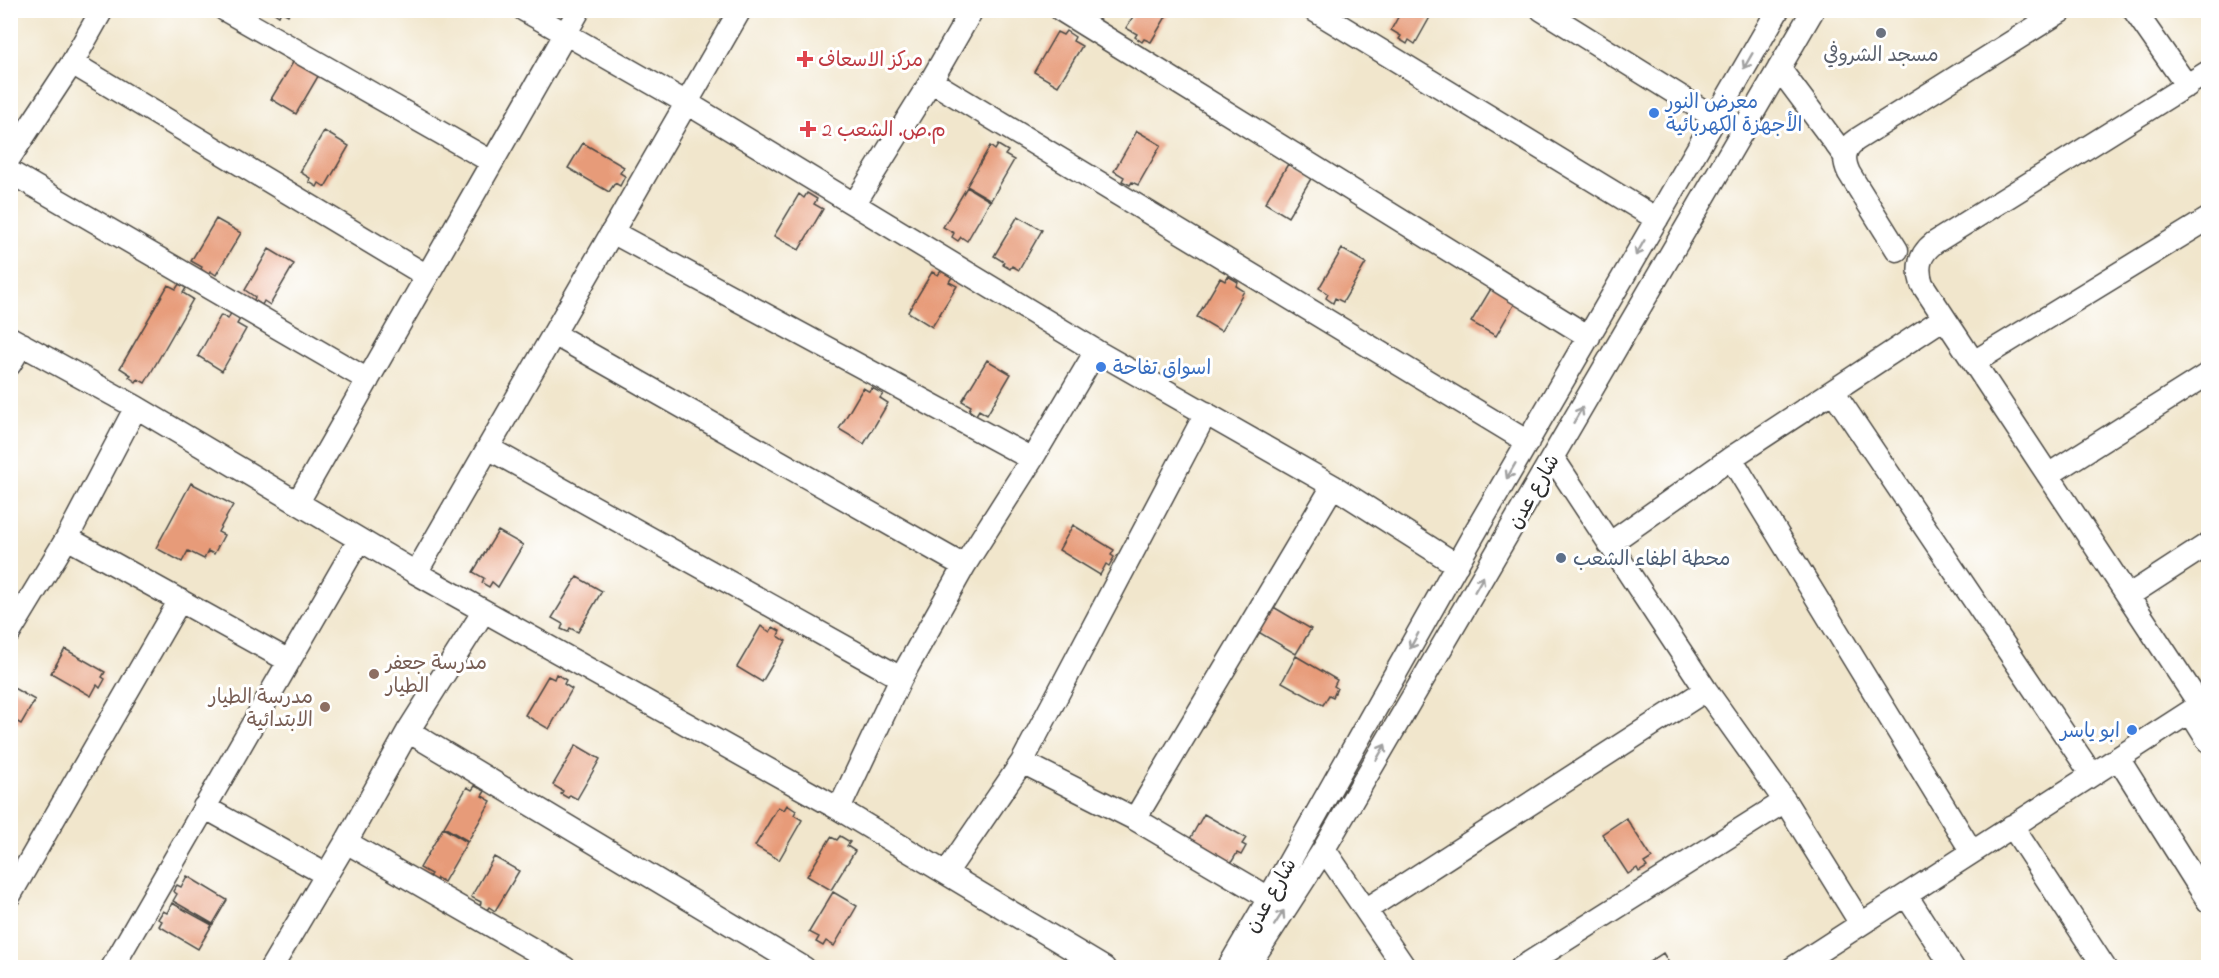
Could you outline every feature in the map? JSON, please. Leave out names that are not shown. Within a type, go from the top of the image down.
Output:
[{"type":"street","points":[[10,157],[72,63],[102,10]]},
{"type":"street","points":[[225,10],[492,162]]},
{"type":"street","points":[[524,10],[855,203],[1096,351],[1333,486],[1457,565]]},
{"type":"street","points":[[298,502],[579,10]]},
{"type":"street","points":[[855,203],[972,10]]},
{"type":"street","points":[[1061,10],[1589,337]]},
{"type":"street","points":[[1314,10],[1657,219]]},
{"type":"street","points":[[1542,10],[1715,118]]},
{"type":"street","name":"شارع عدن","points":[[1228,968],[1474,534],[1778,10]]},
{"type":"street","name":"شارع عدن","points":[[1247,968],[1324,849],[1813,10]]},
{"type":"street","points":[[1844,155],[1856,140],[2063,10]]},
{"type":"street","points":[[2134,10],[2187,86]]},
{"type":"street","points":[[416,573],[687,103],[736,12]]},
{"type":"street","points":[[72,63],[427,276]]},
{"type":"street","points":[[1779,68],[1844,155],[1849,173],[1897,250]]},
{"type":"street","points":[[2208,72],[1928,247],[1920,261],[1919,276],[1944,318],[2199,706],[2208,741]]},
{"type":"street","points":[[931,81],[1528,442]]},
{"type":"street","points":[[10,172],[368,380]]},
{"type":"street","points":[[1974,362],[2208,219]]},
{"type":"street","points":[[612,232],[1032,459]]},
{"type":"street","points":[[1609,544],[1731,458],[1944,318]]},
{"type":"street","points":[[554,334],[964,566]]},
{"type":"street","points":[[14,349],[136,407],[416,573],[839,809],[1104,968]]},
{"type":"street","points":[[839,809],[901,678],[964,566],[1032,459],[1096,351]]},
{"type":"street","points":[[2048,475],[2208,374]]},
{"type":"street","points":[[1833,391],[2091,775]]},
{"type":"street","points":[[10,632],[67,538],[136,407]]},
{"type":"street","points":[[946,873],[1022,762],[1206,413]]},
{"type":"street","points":[[488,448],[901,678]]},
{"type":"street","points":[[1553,458],[1706,690],[1785,801],[1861,924]]},
{"type":"street","points":[[1731,458],[1972,852]]},
{"type":"street","points":[[1135,819],[1333,486]]},
{"type":"street","points":[[1474,534],[1506,538]]},
{"type":"street","points":[[67,538],[289,660]]},
{"type":"street","points":[[112,968],[360,540]]},
{"type":"street","points":[[2128,596],[2208,544]]},
{"type":"street","points":[[10,895],[180,600]]},
{"type":"street","points":[[281,964],[325,874],[346,842],[408,731],[484,611]]},
{"type":"street","points":[[1367,909],[1706,690]]},
{"type":"street","points":[[1800,966],[1861,924],[2199,706]]},
{"type":"street","points":[[408,731],[804,968]]},
{"type":"street","points":[[2118,758],[2208,901]]},
{"type":"street","points":[[1022,762],[1135,819],[1269,898]]},
{"type":"street","points":[[1521,968],[1785,801]]},
{"type":"street","points":[[204,807],[325,874]]},
{"type":"street","points":[[2012,826],[2105,968]]},
{"type":"street","points":[[346,842],[565,968]]},
{"type":"street","points":[[1324,849],[1405,968]]},
{"type":"street","points":[[1906,895],[1953,968]]},
{"type":"building","points":[[270,10],[291,10],[288,15],[281,11],[279,16]]},
{"type":"building","points":[[1137,10],[1170,10],[1151,42],[1144,39],[1142,42],[1135,37],[1137,34],[1126,28]]},
{"type":"building","points":[[1402,10],[1434,10],[1415,44],[1409,40],[1407,44],[1399,39],[1401,36],[1391,30]]},
{"type":"building","points":[[1066,31],[1075,37],[1073,41],[1082,46],[1058,86],[1034,72],[1057,32],[1063,35]]},
{"type":"building","points":[[295,59],[320,73],[296,114],[271,99]]},
{"type":"building","points":[[324,131],[349,146],[325,187],[319,183],[317,187],[309,182],[310,178],[300,172]]},
{"type":"building","points":[[1137,131],[1161,145],[1138,185],[1132,182],[1130,185],[1122,181],[1124,177],[1114,171]]},
{"type":"building","points":[[583,143],[624,167],[620,173],[625,176],[620,186],[615,183],[609,192],[568,168]]},
{"type":"building","points":[[998,145],[1008,151],[1005,155],[1014,160],[991,200],[967,186],[990,146],[995,150]]},
{"type":"building","points":[[1288,164],[1312,177],[1288,217],[1265,203]]},
{"type":"building","points":[[967,187],[990,201],[967,241],[961,237],[958,241],[952,237],[954,233],[943,227]]},
{"type":"building","points":[[807,193],[817,199],[814,204],[823,209],[799,250],[774,236],[799,194],[804,198]]},
{"type":"building","points":[[1018,216],[1042,230],[1019,270],[1012,266],[1010,269],[994,256]]},
{"type":"building","points":[[216,219],[241,233],[216,275],[210,271],[208,274],[201,269],[202,267],[191,261]]},
{"type":"building","points":[[269,249],[294,264],[270,305],[264,301],[262,305],[245,290]]},
{"type":"building","points":[[1342,249],[1366,263],[1343,302],[1335,298],[1333,303],[1326,298],[1328,294],[1319,288]]},
{"type":"building","points":[[941,271],[952,277],[949,282],[957,286],[932,327],[908,312],[932,272],[938,275]]},
{"type":"building","points":[[1228,276],[1238,282],[1236,286],[1244,291],[1221,331],[1197,317],[1220,278],[1225,281]]},
{"type":"building","points":[[1495,282],[1519,296],[1496,336],[1471,322]]},
{"type":"building","points":[[179,284],[186,288],[183,293],[193,299],[145,383],[138,379],[136,382],[129,377],[131,375],[120,368],[168,285],[176,289]]},
{"type":"building","points":[[231,313],[240,319],[237,324],[246,329],[222,371],[198,356],[221,315],[228,319]]},
{"type":"building","points":[[987,360],[1011,374],[987,415],[979,410],[976,415],[969,410],[971,406],[962,401]]},
{"type":"building","points":[[863,388],[870,392],[872,388],[883,394],[880,398],[888,403],[864,444],[839,429]]},
{"type":"building","points":[[191,483],[233,505],[218,532],[224,535],[214,554],[208,551],[204,559],[188,551],[182,562],[156,548]]},
{"type":"building","points":[[1073,525],[1114,550],[1111,555],[1114,557],[1109,566],[1106,564],[1100,575],[1059,550]]},
{"type":"building","points":[[498,531],[523,545],[498,587],[492,582],[489,587],[482,583],[484,578],[473,572]]},
{"type":"building","points":[[577,577],[602,591],[578,632],[570,628],[568,632],[561,629],[563,624],[552,618]]},
{"type":"building","points":[[1270,605],[1311,629],[1296,654],[1255,630]]},
{"type":"building","points":[[761,626],[770,632],[773,627],[780,631],[778,636],[786,641],[762,682],[737,667]]},
{"type":"building","points":[[65,649],[105,672],[102,677],[105,679],[100,688],[97,685],[91,696],[51,673]]},
{"type":"building","points":[[1296,656],[1337,680],[1334,686],[1337,688],[1333,697],[1329,695],[1323,705],[1282,682]]},
{"type":"building","points":[[556,674],[566,680],[564,684],[572,689],[549,729],[525,715],[548,676],[554,679]]},
{"type":"building","points":[[10,686],[35,700],[21,724],[10,718]]},
{"type":"building","points":[[576,745],[600,759],[577,799],[561,794],[563,791],[553,785]]},
{"type":"building","points":[[475,786],[485,791],[482,796],[491,801],[468,841],[444,827],[467,787],[472,790]]},
{"type":"building","points":[[787,805],[796,811],[794,815],[802,820],[779,860],[755,846],[778,807],[784,810]]},
{"type":"building","points":[[1204,814],[1246,838],[1242,844],[1246,846],[1241,855],[1237,853],[1231,863],[1190,839]]},
{"type":"building","points":[[1626,818],[1652,858],[1644,863],[1647,867],[1639,872],[1637,868],[1628,874],[1602,834]]},
{"type":"building","points":[[443,828],[467,842],[444,882],[437,878],[435,882],[428,878],[431,874],[420,868]]},
{"type":"building","points":[[840,836],[850,842],[847,846],[855,851],[831,890],[807,876],[831,837],[837,840]]},
{"type":"building","points":[[494,857],[519,871],[495,911],[489,907],[487,910],[480,906],[481,902],[471,897]]},
{"type":"building","points":[[187,876],[227,900],[213,924],[173,901],[177,894],[173,891],[177,885],[181,887]]},
{"type":"building","points":[[833,892],[857,906],[834,946],[826,941],[823,946],[816,942],[819,937],[809,932]]},
{"type":"building","points":[[172,903],[212,925],[198,949],[159,926],[162,921],[158,919],[163,911],[167,913]]},
{"type":"building","points":[[1663,953],[1672,968],[1640,968]]},
{"type":"place","name":"مسجد الشروفي","points":[[1881,33]]},
{"type":"place","name":"مركز الاسعاف","points":[[805,59]]},
{"type":"place","name":"معرض النور الأجهزة الكهربائية","points":[[1654,113]]},
{"type":"place","name":"م.ص. الشعب 2","points":[[808,129]]},
{"type":"place","name":"اسواق تفاحة","points":[[1101,367]]},
{"type":"place","name":"محطة اطفاء الشعب","points":[[1561,558]]},
{"type":"place","name":"مدرسة جعفر الطيار","points":[[374,674]]},
{"type":"place","name":"مدرسة الطيار الابتدائية","points":[[325,707]]},
{"type":"place","name":"ابو ياسر","points":[[2132,730]]}]
